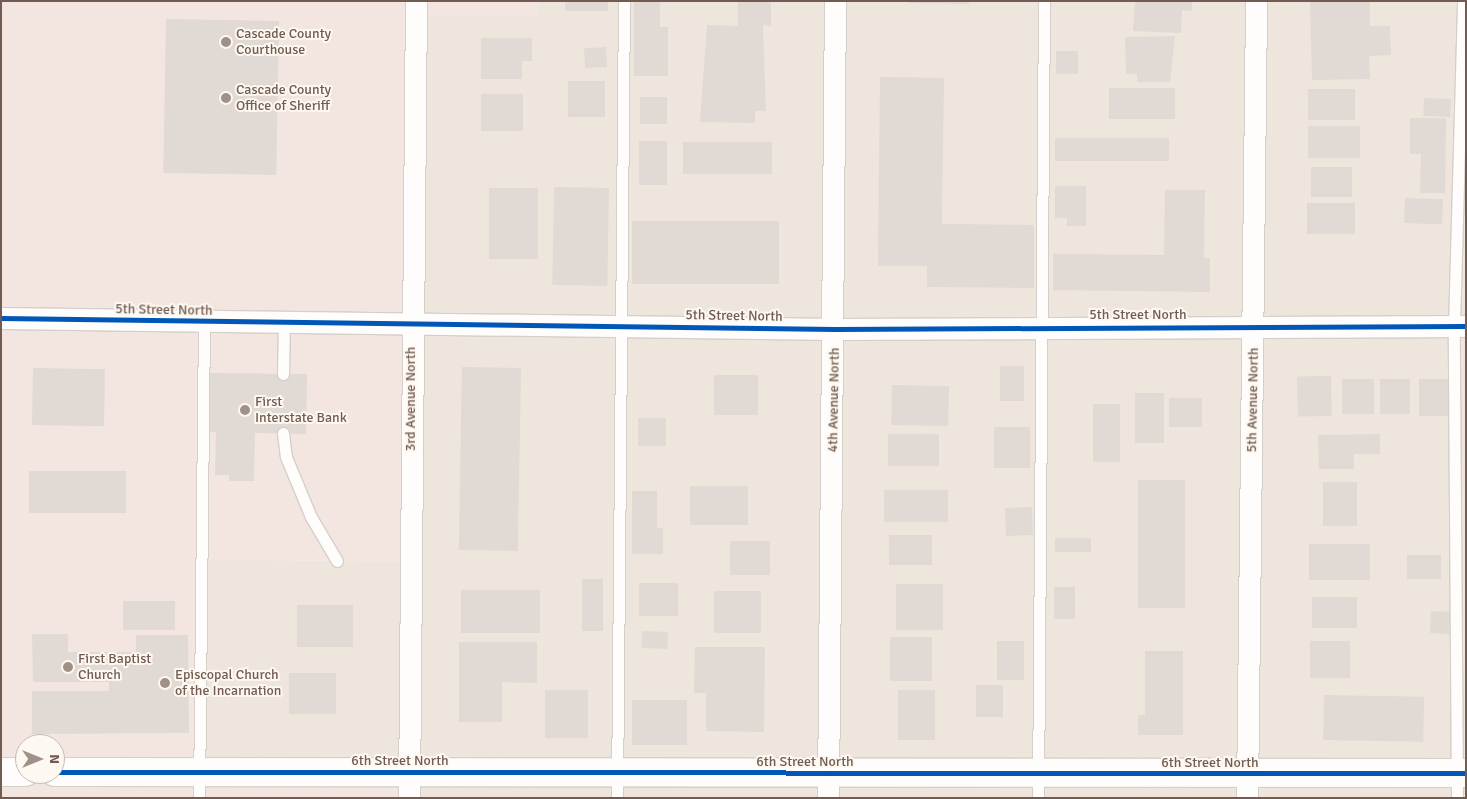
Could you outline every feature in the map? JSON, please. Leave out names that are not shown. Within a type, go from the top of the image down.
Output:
[{"type":"street","name":"3rd Avenue North","points":[[409,785],[416,1]]},
{"type":"street","name":"4th Avenue North","points":[[828,786],[835,328],[835,1]]},
{"type":"street","name":"5th Avenue North","points":[[1247,786],[1254,326],[1256,1]]},
{"type":"street","name":"5th Street North","points":[[1,318],[412,326],[624,325],[835,328],[1460,326]]},
{"type":"street","points":[[1,772],[15,772]]},
{"type":"street","name":"6th Street North","points":[[65,773],[199,785],[1247,786],[1460,781]]},
{"type":"lane","points":[[617,786],[624,325],[624,1]]},
{"type":"lane","points":[[1039,786],[1044,1]]},
{"type":"lane","points":[[1460,781],[1460,326],[1463,1]]},
{"type":"lane","points":[[199,785],[204,322]]},
{"type":"lane","points":[[283,374],[284,323]]},
{"type":"lane","points":[[283,434],[286,457],[311,517],[337,561]]},
{"type":"shaded area","points":[[1,1],[538,1],[538,16],[416,16],[411,562],[202,559],[199,772],[409,771],[409,798],[1,798]]},
{"type":"shaded area","points":[[538,1],[1466,1],[1466,798],[409,798],[199,772],[201,559],[410,562],[416,16],[537,16]]},
{"type":"building","points":[[565,1],[608,1],[608,11],[565,11]]},
{"type":"building","points":[[634,1],[660,1],[660,27],[668,27],[668,76],[634,76]]},
{"type":"building","points":[[738,1],[771,1],[771,26],[763,25],[766,111],[755,111],[755,123],[700,122],[707,25],[738,26]]},
{"type":"building","points":[[909,1],[969,1],[969,4],[909,3]]},
{"type":"building","points":[[1135,1],[1192,1],[1192,11],[1182,10],[1181,33],[1133,31]]},
{"type":"building","points":[[1310,1],[1370,1],[1370,26],[1390,26],[1391,55],[1369,56],[1370,79],[1312,80]]},
{"type":"building","points":[[166,19],[279,21],[276,175],[163,173]]},
{"type":"building","points":[[1175,36],[1170,82],[1137,82],[1137,74],[1126,74],[1125,37]]},
{"type":"building","points":[[481,38],[532,38],[532,61],[522,61],[522,79],[481,79]]},
{"type":"building","points":[[606,47],[607,67],[585,68],[584,48]]},
{"type":"building","points":[[1056,51],[1078,51],[1078,74],[1056,74]]},
{"type":"building","points":[[880,77],[944,78],[942,224],[1034,225],[1034,288],[927,287],[927,266],[878,266]]},
{"type":"building","points":[[568,81],[605,81],[605,117],[568,117]]},
{"type":"building","points":[[1109,88],[1175,88],[1175,119],[1109,119]]},
{"type":"building","points":[[1308,89],[1355,89],[1355,120],[1308,120]]},
{"type":"building","points":[[481,94],[523,94],[523,131],[481,131]]},
{"type":"building","points":[[640,97],[667,97],[667,124],[640,124]]},
{"type":"building","points":[[1424,98],[1451,99],[1450,117],[1423,116]]},
{"type":"building","points":[[1410,118],[1446,118],[1445,193],[1420,193],[1421,154],[1410,154]]},
{"type":"building","points":[[1308,126],[1360,126],[1360,158],[1308,158]]},
{"type":"building","points":[[1055,138],[1169,138],[1169,161],[1055,161]]},
{"type":"building","points":[[639,141],[667,141],[667,185],[639,185]]},
{"type":"building","points":[[683,142],[772,142],[772,174],[683,174]]},
{"type":"building","points":[[1311,167],[1352,167],[1352,197],[1311,197]]},
{"type":"building","points":[[1055,186],[1086,186],[1086,226],[1067,226],[1067,218],[1055,218]]},
{"type":"building","points":[[554,187],[609,188],[607,286],[552,285]]},
{"type":"building","points":[[489,188],[538,188],[538,259],[489,259]]},
{"type":"building","points":[[1165,190],[1205,190],[1204,258],[1210,258],[1210,292],[1053,290],[1053,254],[1164,255]]},
{"type":"building","points":[[1405,198],[1443,199],[1442,224],[1404,223]]},
{"type":"building","points":[[1307,203],[1355,203],[1355,234],[1307,234]]},
{"type":"building","points":[[632,221],[779,221],[779,284],[632,284]]},
{"type":"building","points":[[1000,366],[1024,366],[1024,401],[1000,401]]},
{"type":"building","points":[[462,367],[521,368],[518,551],[459,550]]},
{"type":"building","points":[[33,368],[105,369],[104,426],[32,425]]},
{"type":"building","points":[[209,373],[307,374],[306,434],[255,433],[254,481],[229,481],[229,475],[215,475],[216,432],[208,432]]},
{"type":"building","points":[[714,375],[758,375],[758,415],[714,415]]},
{"type":"building","points":[[1331,376],[1332,416],[1298,417],[1297,377]]},
{"type":"building","points":[[1342,379],[1374,379],[1374,414],[1342,414]]},
{"type":"building","points":[[1380,379],[1410,379],[1410,414],[1380,414]]},
{"type":"building","points":[[1419,379],[1449,379],[1449,416],[1419,416]]},
{"type":"building","points":[[892,385],[949,386],[948,426],[891,425]]},
{"type":"building","points":[[1135,393],[1164,393],[1164,443],[1135,443]]},
{"type":"building","points":[[1169,398],[1202,398],[1202,427],[1169,427]]},
{"type":"building","points":[[1093,404],[1120,404],[1120,462],[1093,462]]},
{"type":"building","points":[[638,418],[666,418],[666,446],[638,446]]},
{"type":"building","points":[[994,427],[1030,427],[1030,468],[994,468]]},
{"type":"building","points":[[888,434],[939,434],[939,466],[888,466]]},
{"type":"building","points":[[1380,434],[1380,454],[1354,454],[1354,469],[1319,469],[1318,435]]},
{"type":"building","points":[[29,471],[126,471],[126,513],[29,513]]},
{"type":"building","points":[[1138,480],[1185,480],[1185,608],[1138,608]]},
{"type":"building","points":[[1323,482],[1357,482],[1357,526],[1323,526]]},
{"type":"building","points":[[690,486],[748,486],[748,525],[690,525]]},
{"type":"building","points":[[884,490],[948,490],[948,522],[884,522]]},
{"type":"building","points":[[632,491],[657,491],[657,528],[663,528],[663,554],[632,554]]},
{"type":"building","points":[[1032,507],[1033,535],[1006,536],[1005,508]]},
{"type":"building","points":[[889,535],[932,535],[932,565],[889,565]]},
{"type":"building","points":[[1055,538],[1091,538],[1091,552],[1055,552]]},
{"type":"building","points":[[730,541],[770,541],[770,575],[730,575]]},
{"type":"building","points":[[1309,544],[1370,544],[1370,580],[1309,580]]},
{"type":"building","points":[[1407,555],[1441,555],[1441,579],[1407,579]]},
{"type":"building","points":[[582,579],[603,579],[603,631],[582,631]]},
{"type":"building","points":[[639,583],[678,583],[678,616],[639,616]]},
{"type":"building","points":[[896,584],[943,584],[943,630],[896,630]]},
{"type":"building","points":[[1054,587],[1075,587],[1075,619],[1054,619]]},
{"type":"building","points":[[461,590],[540,590],[540,633],[461,633]]},
{"type":"building","points":[[714,591],[761,591],[761,633],[714,633]]},
{"type":"building","points":[[1312,597],[1357,597],[1357,628],[1312,628]]},
{"type":"building","points":[[123,601],[175,601],[175,630],[123,630]]},
{"type":"building","points":[[297,605],[353,605],[353,647],[297,647]]},
{"type":"building","points":[[1431,611],[1450,612],[1449,634],[1430,633]]},
{"type":"building","points":[[642,631],[668,632],[667,649],[641,648]]},
{"type":"building","points":[[32,634],[68,634],[68,652],[136,652],[136,635],[188,635],[189,733],[32,734],[32,691],[109,691],[109,682],[33,682]]},
{"type":"building","points":[[890,637],[932,637],[932,681],[890,681]]},
{"type":"building","points":[[997,641],[1024,641],[1024,680],[997,680]]},
{"type":"building","points":[[1310,641],[1350,641],[1350,678],[1310,678]]},
{"type":"building","points":[[459,642],[537,642],[537,683],[502,682],[502,722],[459,722]]},
{"type":"building","points":[[695,647],[765,647],[764,732],[706,731],[706,693],[694,693]]},
{"type":"building","points":[[1145,651],[1183,651],[1183,735],[1138,735],[1138,715],[1145,715]]},
{"type":"building","points":[[289,673],[336,673],[336,714],[289,714]]},
{"type":"building","points":[[976,685],[1003,685],[1003,717],[976,717]]},
{"type":"building","points":[[545,690],[588,690],[588,738],[545,738]]},
{"type":"building","points":[[898,690],[935,690],[935,740],[898,740]]},
{"type":"building","points":[[1324,695],[1424,697],[1423,742],[1323,740]]},
{"type":"building","points":[[632,700],[687,700],[687,745],[632,745]]},
{"type":"cycle path","points":[[1,318],[835,329],[1466,326]]},
{"type":"cycle path","points":[[65,772],[1466,773]]},
{"type":"place","name":"Cascade County Courthouse","points":[[226,42]]},
{"type":"place","name":"Cascade County Office of Sheriff","points":[[226,98]]},
{"type":"place","name":"First Interstate Bank","points":[[245,410]]},
{"type":"place","name":"First Baptist Church","points":[[68,667]]},
{"type":"place","name":"Episcopal Church of the Incarnation","points":[[165,683]]}]
